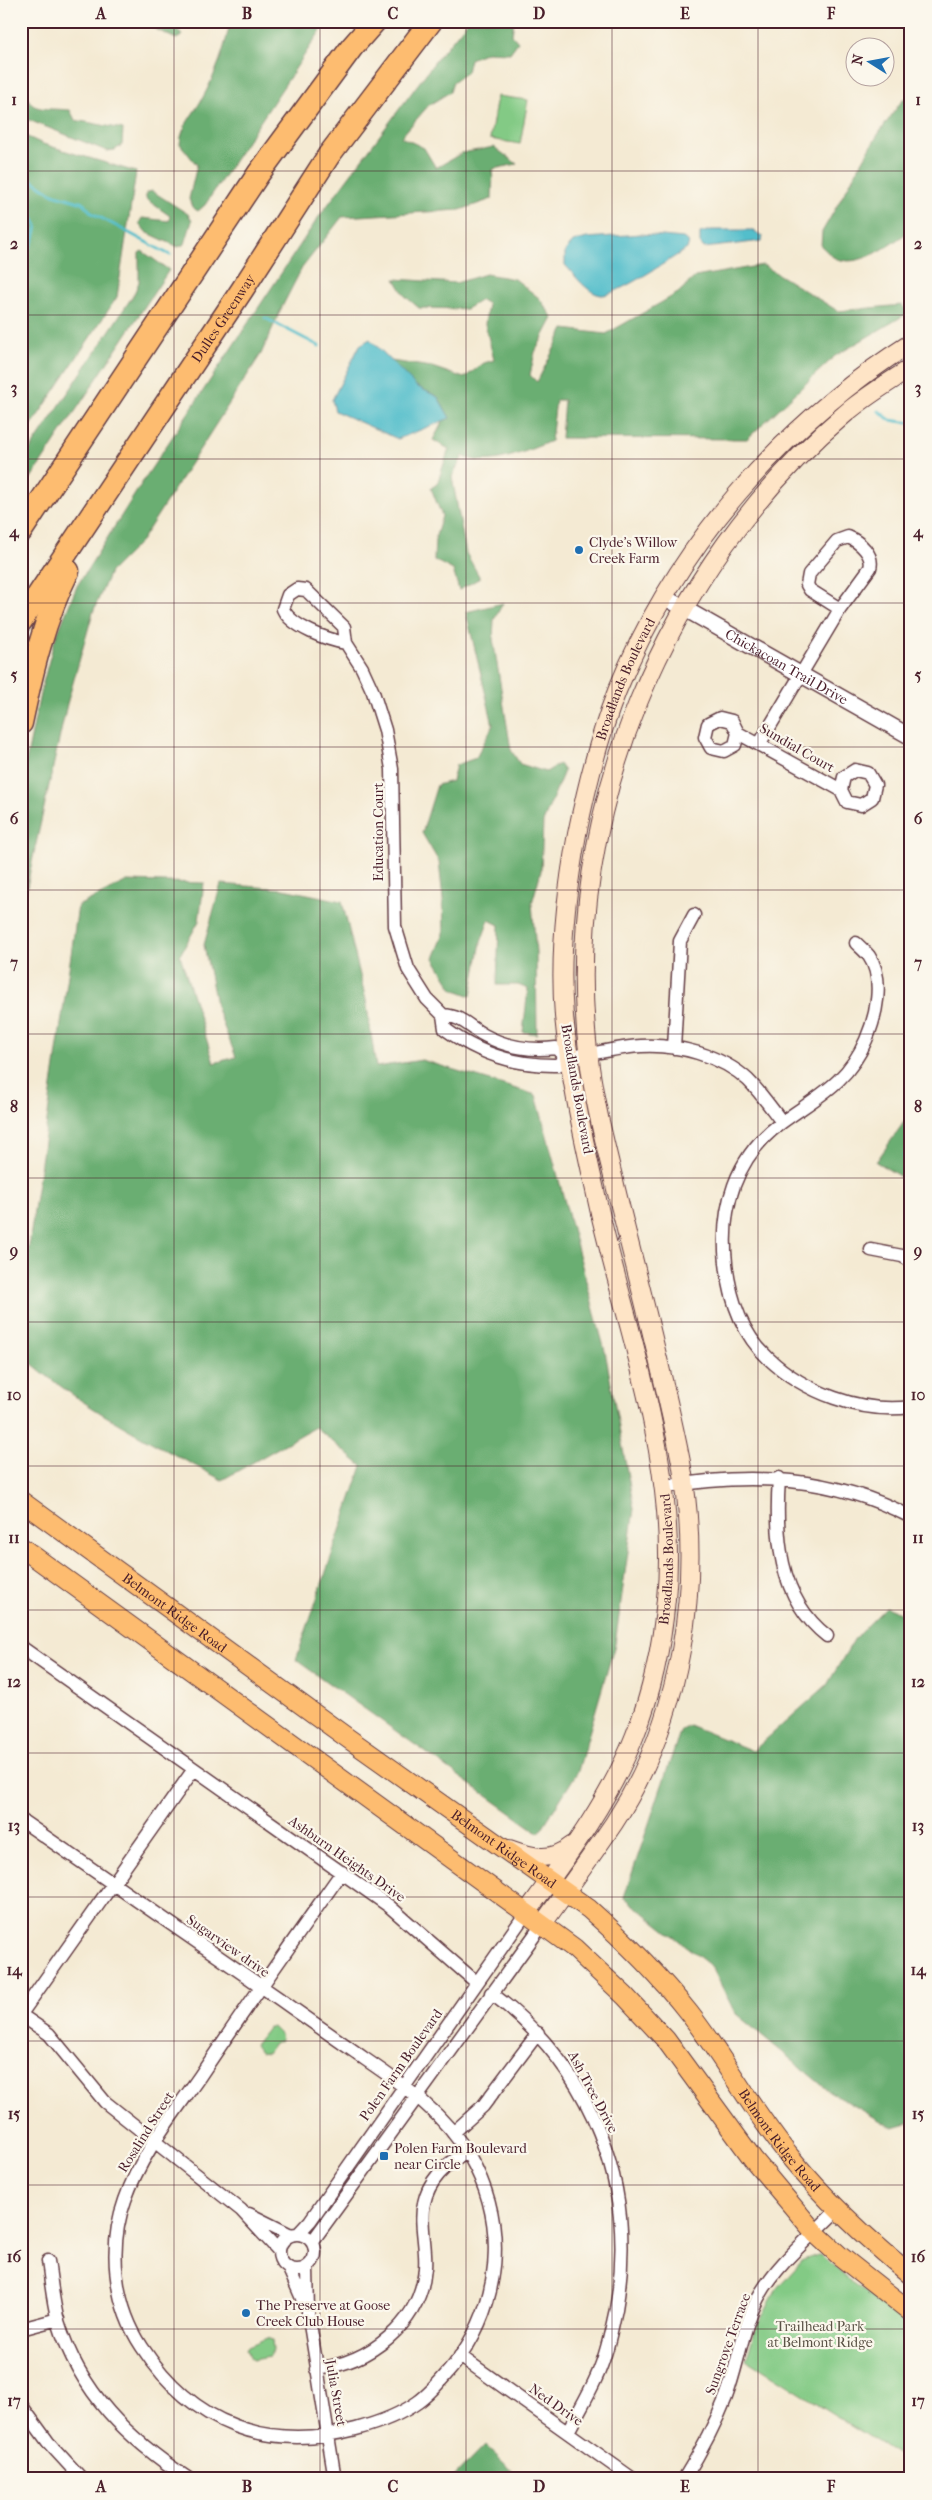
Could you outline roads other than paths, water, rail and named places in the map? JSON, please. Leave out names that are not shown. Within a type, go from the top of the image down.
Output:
[{"type":"highway","points":[[231,214],[279,134],[361,21]]},
{"type":"highway","points":[[21,531],[231,214],[352,47],[375,21]]},
{"type":"highway","name":"Dulles Greenway","points":[[21,622],[329,155],[432,21]]},
{"type":"highway","points":[[21,723],[31,676],[58,592],[78,552],[173,394]]},
{"type":"main road","name":"Broadlands Boulevard","points":[[526,1912],[578,1839],[605,1796],[637,1732],[655,1667],[666,1599],[668,1563],[664,1487],[652,1421],[578,1110],[568,1057],[564,1016],[564,944],[570,877],[581,817],[597,751],[617,691],[664,597],[726,505],[772,455],[849,384],[911,343]]},
{"type":"main road","name":"Broadlands Boulevard","points":[[542,1925],[614,1822],[631,1792],[657,1733],[676,1674],[688,1598],[690,1549],[685,1484],[673,1421],[599,1115],[588,1055],[585,933],[597,844],[604,810],[637,706],[666,641],[684,608],[736,527],[793,463],[846,413],[911,368]]},
{"type":"main road","name":"Belmont Ridge Road","points":[[21,1501],[349,1739],[566,1891],[622,1938],[659,1977],[689,2013],[748,2100],[790,2157],[837,2210],[911,2275]]},
{"type":"main road","points":[[21,1547],[526,1912],[601,1971],[666,2040],[753,2159],[815,2233],[847,2262],[911,2312]]},
{"type":"main road","points":[[505,1848],[529,1856],[547,1858],[564,1852],[578,1839]]},
{"type":"street","points":[[760,743],[840,608],[870,568],[872,562],[867,552],[848,537],[837,541],[808,574],[807,579],[810,590],[840,608]]},
{"type":"street","name":"Education Court","points":[[346,643],[330,641],[289,619],[283,610],[288,595],[297,589],[306,590],[344,627],[346,643],[362,668],[373,692],[391,753],[394,798],[395,926],[401,950],[416,983],[443,1015],[445,1029],[461,1041],[492,1056],[543,1066],[558,1066],[568,1057]]},
{"type":"street","name":"Chickacoan Trail Drive","points":[[664,597],[911,737]]},
{"type":"street","name":"Sundial Court","points":[[738,733],[760,743],[840,790]]},
{"type":"street","points":[[674,1048],[680,941],[694,915]]},
{"type":"street","points":[[856,943],[869,957],[876,974],[876,1003],[866,1039],[858,1056],[835,1085],[782,1122],[760,1141],[743,1164],[727,1204],[724,1232],[728,1277],[740,1318],[765,1355],[777,1366],[804,1383],[839,1398],[869,1406],[911,1407]]},
{"type":"street","points":[[568,1057],[639,1046],[674,1048],[702,1054],[734,1069],[759,1092],[782,1122]]},
{"type":"street","points":[[871,1250],[902,1256],[911,1261]]},
{"type":"street","points":[[664,1487],[742,1478],[779,1478],[817,1483],[855,1493],[911,1517]]},
{"type":"street","points":[[779,1478],[776,1516],[786,1574],[794,1596],[810,1623],[827,1636]]},
{"type":"street","name":"Ashburn Heights Drive","points":[[21,1647],[342,1872],[411,1923],[476,1982]]},
{"type":"street","points":[[194,1768],[21,2014],[49,2034],[105,2102],[240,2210],[279,2251],[284,2264],[289,2269],[307,2268],[315,2256],[312,2242],[306,2236],[295,2234],[240,2210]]},
{"type":"street","name":"Sugarview drive","points":[[21,1820],[405,2086],[417,2097]]},
{"type":"street","name":"Rosalind Street","points":[[342,1872],[154,2142],[135,2175],[124,2202],[116,2250],[118,2285],[126,2317],[136,2339],[168,2382],[203,2411],[244,2430],[272,2436],[328,2436],[372,2424],[394,2416],[414,2405],[436,2386],[460,2356],[484,2316],[494,2266],[496,2244],[488,2192],[468,2152],[429,2105],[417,2097]]},
{"type":"street","name":"Polen Farm Boulevard","points":[[279,2251],[285,2238],[295,2234],[310,2221],[526,1912]]},
{"type":"street","points":[[312,2242],[542,1925]]},
{"type":"street","name":"Ash Tree Drive","points":[[491,1993],[518,2013],[538,2033],[554,2051],[568,2072],[598,2128],[616,2188],[623,2252],[620,2288],[609,2336],[596,2377],[568,2432]]},
{"type":"street","points":[[453,2133],[483,2106],[538,2033]]},
{"type":"street","points":[[316,2369],[336,2367],[360,2358],[387,2340],[402,2323],[416,2303],[425,2275],[427,2247],[423,2214],[428,2192],[446,2165],[468,2152]]},
{"type":"street","name":"Sungrove Terrace","points":[[684,2479],[700,2453],[726,2396],[743,2338],[758,2299],[778,2270],[837,2210]]},
{"type":"street","points":[[48,2261],[58,2319],[66,2346],[87,2382],[117,2423],[156,2457],[189,2479]]},
{"type":"street","name":"Julia Street","points":[[307,2268],[308,2312],[335,2479]]},
{"type":"street","name":"Julia Street","points":[[289,2269],[308,2312]]},
{"type":"street","points":[[21,2329],[58,2319]]},
{"type":"street","name":"Ned Drive","points":[[460,2356],[633,2479]]},
{"type":"street","points":[[21,2405],[48,2442],[82,2479]]},
{"type":"water","points":[[711,230],[752,230],[763,236],[762,241],[704,248],[700,243],[700,233]]},
{"type":"water","points":[[641,234],[683,238],[689,242],[687,249],[630,284],[608,294],[601,295],[591,291],[565,265],[565,251],[573,242],[587,238]]},
{"type":"water","points":[[370,339],[416,386],[438,397],[450,418],[398,439],[335,411],[332,400],[360,345]]},
{"type":"waterway","points":[[21,173],[53,194],[83,203],[92,213],[170,255]]},
{"type":"waterway","points":[[21,271],[26,267],[25,257],[34,238],[37,226],[33,218],[27,178]]},
{"type":"waterway","points":[[265,318],[319,346]]},
{"type":"waterway","points":[[879,411],[890,420],[911,423]]},
{"type":"waterway","points":[[911,1145],[904,1156],[911,1166]]},
{"type":"place","name":"Clyde's Willow Creek Farm","points":[[579,550]]},
{"type":"place","name":"Polen Farm Boulevard near Circle","points":[[384,2156]]},
{"type":"place","name":"The Preserve at Goose Creek Club House","points":[[246,2313]]},
{"type":"park label","name":"Trailhead Park at Belmont Ridge","points":[[820,2334]]}]
